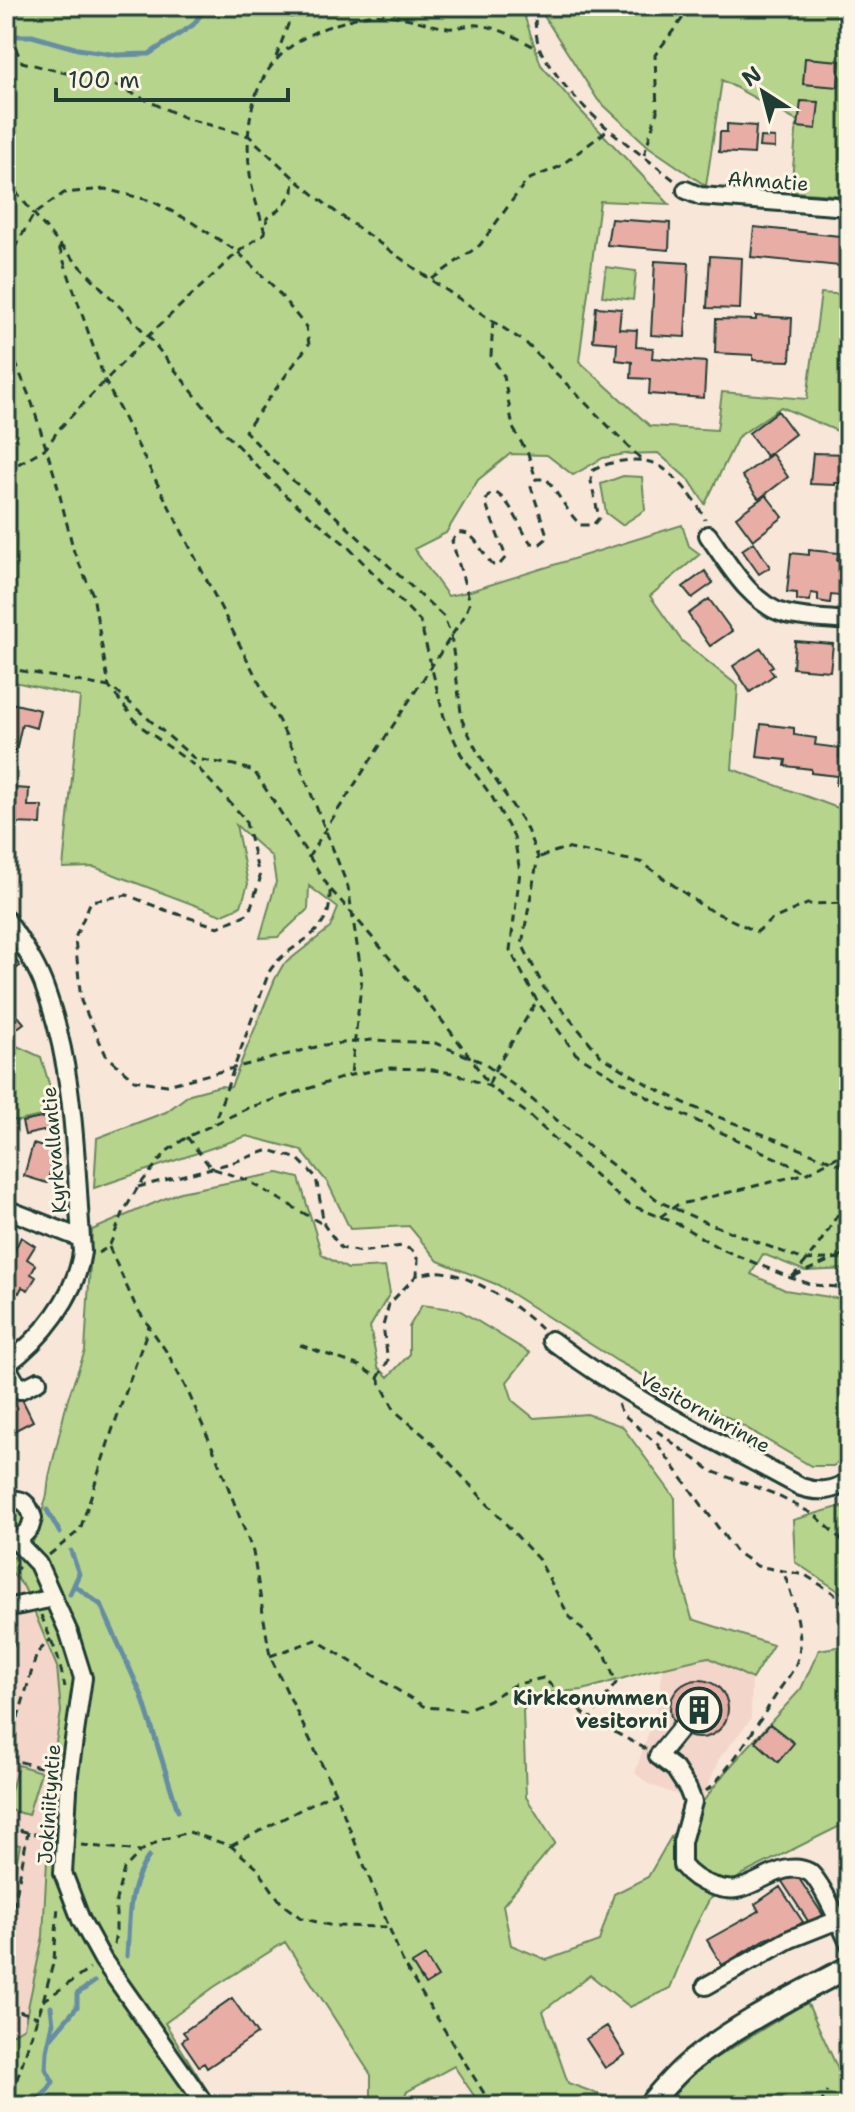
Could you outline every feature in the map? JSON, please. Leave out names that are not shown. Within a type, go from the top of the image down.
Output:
[{"type":"main road","points":[[648,2106],[668,2083],[708,2048],[760,2014],[849,1967]]},
{"type":"street","name":"Ahmatie","points":[[686,190],[700,196],[849,207]]},
{"type":"street","points":[[708,535],[750,592],[762,603],[785,614],[849,621]]},
{"type":"street","name":"Kyrkvallantie","points":[[6,919],[43,985],[67,1067],[80,1238],[80,1262],[63,1303],[36,1338],[6,1365]]},
{"type":"street","points":[[6,1209],[80,1238]]},
{"type":"street","name":"Vesitorninrinne","points":[[551,1340],[598,1375],[801,1487],[824,1492],[849,1481]]},
{"type":"street","points":[[6,1365],[20,1390],[38,1381]]},
{"type":"street","points":[[6,1500],[18,1499],[26,1504],[33,1518],[30,1528],[12,1538]]},
{"type":"street","name":"Jokiniityntie","points":[[12,1538],[38,1564],[69,1633],[83,1678],[58,1841],[63,1873],[81,1920],[103,1960],[206,2106]]},
{"type":"street","points":[[6,1608],[54,1598]]},
{"type":"street","points":[[680,1729],[658,1756],[675,1769],[693,1802],[682,1842],[682,1865],[706,1884],[726,1890],[740,1889],[791,1869],[813,1875],[849,1943]]},
{"type":"street","points":[[706,1986],[790,1939],[838,1920]]},
{"type":"path","points":[[11,6],[13,43],[22,62],[114,85],[185,118],[249,136],[329,207],[526,343],[643,461]]},
{"type":"path","points":[[265,233],[250,175],[252,104],[259,85],[274,61],[295,6]]},
{"type":"path","points":[[535,6],[540,50],[557,76],[609,129],[686,190]]},
{"type":"path","points":[[644,157],[657,112],[655,55],[685,15],[699,6]]},
{"type":"path","points":[[274,61],[303,36],[370,15],[451,28],[478,25],[510,34],[540,50]]},
{"type":"path","points":[[431,280],[480,245],[527,180],[559,167],[609,129]]},
{"type":"path","points":[[6,471],[46,448],[59,429],[148,336],[238,252],[265,233],[267,218],[281,208],[293,192],[294,178]]},
{"type":"path","points":[[6,180],[58,243],[148,336],[226,434],[286,496],[346,545],[420,621],[444,717],[461,754],[492,797],[514,837],[520,872],[510,950],[537,1001],[576,1054],[652,1100],[808,1173]]},
{"type":"path","points":[[6,274],[7,261],[34,214],[64,193],[105,189],[152,201],[190,221],[238,252],[274,287],[306,327],[309,344],[245,431],[292,480],[443,616],[451,635],[462,720],[478,753],[525,825],[538,857],[522,944],[544,988],[601,1056],[652,1087],[693,1107],[849,1168]]},
{"type":"path","points":[[58,243],[105,381],[295,753],[348,887],[362,977],[351,1075]]},
{"type":"path","points":[[308,858],[465,615],[470,602],[452,541],[458,533],[465,532],[471,535],[493,565],[500,564],[506,557],[485,502],[489,495],[496,493],[504,498],[531,543],[540,544],[546,539],[531,487],[536,479],[528,454],[513,428],[504,376],[491,356],[493,320]]},
{"type":"path","points":[[6,321],[12,354],[46,448],[74,552],[93,595],[109,687],[139,725],[199,769],[245,819],[260,879],[249,913],[218,927],[127,895],[91,901],[75,938],[81,1001],[106,1055],[134,1080],[167,1085],[324,1045],[372,1040],[435,1043],[482,1062],[660,1202],[809,1260],[849,1258]]},
{"type":"path","points":[[536,479],[547,479],[580,525],[593,525],[599,518],[591,481],[592,471],[600,466],[621,462],[643,461],[658,465],[693,497],[705,518],[708,535]]},
{"type":"path","points":[[6,562],[10,570],[6,583]]},
{"type":"path","points":[[6,668],[109,687],[195,759],[254,771],[330,889],[472,1057],[489,1086]]},
{"type":"path","points":[[538,857],[565,848],[641,862],[704,907],[757,932],[771,920],[807,904],[849,903]]},
{"type":"path","points":[[214,1124],[269,972],[283,954],[320,929],[329,912],[330,889]]},
{"type":"path","points":[[489,1086],[494,1071],[537,1001]]},
{"type":"path","points":[[80,1262],[109,1247],[138,1187],[167,1151],[187,1137],[248,1108],[351,1075],[387,1068],[426,1069],[453,1073],[489,1086],[524,1111],[626,1203],[680,1225],[719,1248],[791,1278],[814,1285],[849,1288]]},
{"type":"path","points":[[187,1137],[211,1168],[247,1180],[324,1225],[341,1248],[361,1252],[402,1246],[412,1250],[418,1260],[417,1275]]},
{"type":"path","points":[[138,1187],[269,1150],[298,1159],[316,1177],[324,1225]]},
{"type":"path","points":[[660,1217],[677,1205],[808,1173],[837,1157],[849,1157]]},
{"type":"path","points":[[791,1278],[809,1260],[849,1195]]},
{"type":"path","points":[[109,1247],[128,1291],[189,1394],[217,1458],[253,1552],[270,1656],[335,1792],[404,1965],[492,2106]]},
{"type":"path","points":[[791,1278],[849,1252]]},
{"type":"path","points":[[378,1378],[388,1361],[383,1326],[389,1304],[417,1275],[441,1272],[464,1278],[528,1316],[551,1340]]},
{"type":"path","points":[[6,1558],[23,1572],[38,1564],[80,1530],[149,1326]]},
{"type":"path","points":[[300,1345],[360,1366],[378,1378],[395,1411],[427,1438],[539,1560],[569,1616],[605,1653],[616,1683],[590,1719]]},
{"type":"path","points":[[626,1391],[617,1405],[622,1413],[658,1445],[736,1552],[757,1566],[805,1575],[832,1592],[849,1608]]},
{"type":"path","points":[[657,1431],[711,1471],[772,1493],[815,1515],[849,1545]]},
{"type":"path","points":[[693,1802],[715,1783],[798,1660],[799,1629],[793,1596],[783,1571]]},
{"type":"path","points":[[51,1639],[37,1653],[6,1758],[59,1773]]},
{"type":"path","points":[[270,1656],[316,1640],[425,1707],[465,1710],[514,1685],[543,1678],[590,1719],[658,1756]]},
{"type":"path","points":[[231,1846],[335,1792]]},
{"type":"path","points":[[6,1827],[58,1841],[141,1851]]},
{"type":"path","points":[[6,1948],[28,1832]]},
{"type":"path","points":[[8,2106],[43,2001],[103,1960],[113,1948],[116,1900],[124,1869],[141,1851],[161,1840],[189,1832],[231,1846],[257,1868],[282,1904],[301,1918],[333,1926],[388,1927]]},
{"type":"path","points":[[6,2007],[38,2017]]},
{"type":"path","points":[[820,2106],[827,2091]]},
{"type":"shaded area","points":[[6,1566],[24,1587],[57,1667],[61,1712],[52,1766],[43,1936],[24,2027],[6,2038]]},
{"type":"shaded area","points":[[708,1657],[752,1679],[751,1719],[719,1759],[701,1804],[648,1784],[635,1773],[657,1707],[663,1668]]},
{"type":"green space","points":[[6,6],[521,6],[541,65],[669,204],[600,201],[579,361],[650,426],[717,430],[722,392],[807,399],[821,293],[849,295],[849,436],[781,407],[738,437],[705,504],[690,481],[658,453],[603,458],[573,475],[547,455],[510,454],[478,480],[446,533],[414,549],[448,596],[682,525],[689,546],[700,554],[650,596],[682,641],[738,686],[732,769],[849,812],[849,1269],[805,1271],[763,1254],[751,1274],[785,1290],[849,1300],[849,1455],[833,1466],[811,1466],[731,1419],[617,1361],[498,1285],[438,1261],[409,1226],[350,1229],[328,1183],[301,1150],[247,1136],[94,1188],[97,1138],[166,1112],[190,1094],[220,1086],[231,1087],[283,965],[330,928],[338,908],[309,886],[308,909],[278,937],[260,938],[276,882],[272,857],[236,825],[248,884],[241,906],[221,915],[94,867],[63,868],[80,697],[6,680]]},
{"type":"green space","points":[[544,6],[849,6],[849,196],[791,192],[797,121],[722,80],[706,186],[649,147],[598,100],[542,13]]},
{"type":"green space","points":[[606,267],[636,271],[633,300],[602,296]]},
{"type":"green space","points":[[623,476],[642,477],[645,510],[622,525],[606,513],[601,484]]},
{"type":"green space","points":[[17,1046],[41,1057],[52,1094],[50,1114],[19,1121],[6,1119],[6,1052]]},
{"type":"green space","points":[[278,1173],[299,1178],[322,1255],[348,1269],[385,1267],[390,1293],[370,1327],[378,1367],[388,1377],[409,1355],[409,1327],[422,1305],[459,1310],[530,1353],[507,1382],[513,1401],[534,1418],[587,1414],[622,1426],[675,1498],[676,1560],[692,1619],[773,1645],[752,1679],[708,1657],[583,1690],[533,1694],[523,1711],[526,1797],[555,1843],[503,1905],[511,1945],[547,1960],[599,1941],[614,1894],[648,1877],[672,1835],[801,1689],[819,1650],[849,1645],[849,1824],[743,1874],[709,1900],[670,1988],[630,2007],[590,1975],[543,2011],[568,2083],[627,2106],[481,2106],[454,2066],[406,2092],[405,2106],[371,2106],[371,2075],[285,1942],[214,1987],[165,2023],[217,2106],[6,2106],[6,2038],[24,2027],[43,1936],[52,1766],[61,1712],[57,1667],[24,1587],[6,1562],[32,1546],[47,1495],[68,1398],[85,1351],[92,1230],[180,1192]]},
{"type":"green space","points":[[849,1504],[849,1598],[795,1562],[793,1520]]},
{"type":"green space","points":[[19,1509],[22,1519],[14,1531],[6,1526],[6,1510]]},
{"type":"green space","points":[[18,1765],[41,1772],[28,1815],[6,1809]]},
{"type":"green space","points":[[6,1842],[20,1845],[8,1905],[6,1904]]},
{"type":"green space","points":[[807,2002],[849,2093],[849,2106],[664,2106],[696,2070]]},
{"type":"building","points":[[805,58],[840,61],[838,87],[803,84]]},
{"type":"building","points":[[801,101],[819,102],[816,129],[798,127]]},
{"type":"building","points":[[727,124],[756,126],[754,154],[719,152],[720,132],[727,132]]},
{"type":"building","points":[[760,137],[775,138],[775,148],[759,147]]},
{"type":"building","points":[[611,219],[670,223],[669,250],[607,245]]},
{"type":"building","points":[[754,227],[849,237],[849,267],[751,257]]},
{"type":"building","points":[[710,256],[742,258],[740,309],[707,308]]},
{"type":"building","points":[[655,261],[689,263],[685,337],[651,335]]},
{"type":"building","points":[[596,307],[621,309],[619,329],[637,330],[636,347],[653,348],[652,358],[706,362],[704,398],[649,394],[650,379],[631,378],[632,362],[616,360],[617,343],[593,341]]},
{"type":"building","points":[[756,316],[792,318],[790,361],[753,360],[753,355],[715,353],[716,319],[756,320]]},
{"type":"building","points":[[778,411],[795,434],[766,456],[749,433]]},
{"type":"building","points":[[813,453],[849,454],[849,483],[810,484]]},
{"type":"building","points":[[772,454],[788,477],[759,499],[742,476]]},
{"type":"building","points":[[766,495],[783,517],[753,540],[736,517]]},
{"type":"building","points":[[754,542],[770,567],[759,574],[742,550]]},
{"type":"building","points":[[809,550],[838,553],[837,561],[849,562],[849,597],[831,595],[830,603],[818,601],[818,594],[811,593],[810,601],[797,600],[797,593],[787,592],[791,553],[809,555]]},
{"type":"building","points":[[705,571],[713,583],[692,598],[683,587]]},
{"type":"building","points":[[709,599],[732,631],[710,646],[688,614]]},
{"type":"building","points":[[795,641],[833,644],[830,671],[793,668]]},
{"type":"building","points":[[846,644],[849,644],[849,665],[844,665]]},
{"type":"building","points":[[761,648],[773,666],[769,668],[774,675],[750,692],[733,666]]},
{"type":"building","points":[[849,677],[849,700],[846,700]]},
{"type":"building","points":[[7,702],[40,710],[36,728],[22,724],[16,751],[6,748]]},
{"type":"building","points":[[761,724],[794,728],[794,735],[816,738],[815,745],[840,748],[839,757],[849,758],[849,786],[836,785],[837,776],[785,766],[786,760],[757,757]]},
{"type":"building","points":[[14,788],[29,789],[28,806],[42,806],[41,824],[12,823]]},
{"type":"building","points":[[6,947],[20,966],[8,974],[6,971]]},
{"type":"building","points":[[11,1008],[24,1023],[11,1033],[6,1028],[6,1012]]},
{"type":"building","points":[[46,1117],[48,1130],[25,1135],[22,1122]]},
{"type":"building","points":[[33,1144],[56,1151],[47,1183],[24,1176]]},
{"type":"building","points":[[21,1237],[35,1246],[27,1259],[36,1265],[31,1274],[36,1277],[28,1290],[22,1287],[19,1293],[6,1285],[6,1268]]},
{"type":"building","points":[[20,1395],[33,1421],[6,1435],[6,1402]]},
{"type":"building","points":[[6,1642],[14,1644],[6,1660]]},
{"type":"building","name":"Kirkkonummen vesitorni","points":[[699,1680],[719,1689],[728,1709],[719,1729],[699,1738],[679,1729],[670,1709],[679,1689]]},
{"type":"building","points":[[770,1724],[794,1743],[778,1762],[755,1741]]},
{"type":"building","points":[[794,1871],[825,1918],[812,1927],[781,1880]]},
{"type":"building","points":[[780,1887],[803,1922],[774,1942],[771,1936],[722,1965],[707,1940],[759,1911],[755,1904]]},
{"type":"building","points":[[425,1956],[438,1977],[425,1985],[412,1964]]},
{"type":"building","points":[[232,1998],[257,2034],[207,2068],[204,2063],[199,2066],[182,2041],[187,2037],[183,2032]]},
{"type":"building","points":[[607,2026],[625,2055],[605,2068],[586,2039]]},
{"type":"building","points":[[454,2099],[459,2106],[442,2106]]},
{"type":"building","points":[[297,2102],[297,2106],[250,2106]]},
{"type":"waterway","points":[[18,36],[32,36],[78,49],[117,55],[149,54],[193,25],[207,6]]},
{"type":"waterway","points":[[47,1510],[60,1533]]},
{"type":"waterway","points":[[71,1551],[79,1574],[74,1585],[101,1605],[142,1696],[178,1811]]},
{"type":"waterway","points":[[70,1594],[74,1585]]},
{"type":"waterway","points":[[127,1956],[133,1892],[149,1856]]},
{"type":"waterway","points":[[50,2039],[77,2007],[77,1994],[94,1982]]},
{"type":"waterway","points":[[20,2103],[40,2098],[53,2082],[46,2069],[53,2024],[51,2007]]},
{"type":"place","name":"Kirkkonummen vesitorni","points":[[699,1710]]}]
